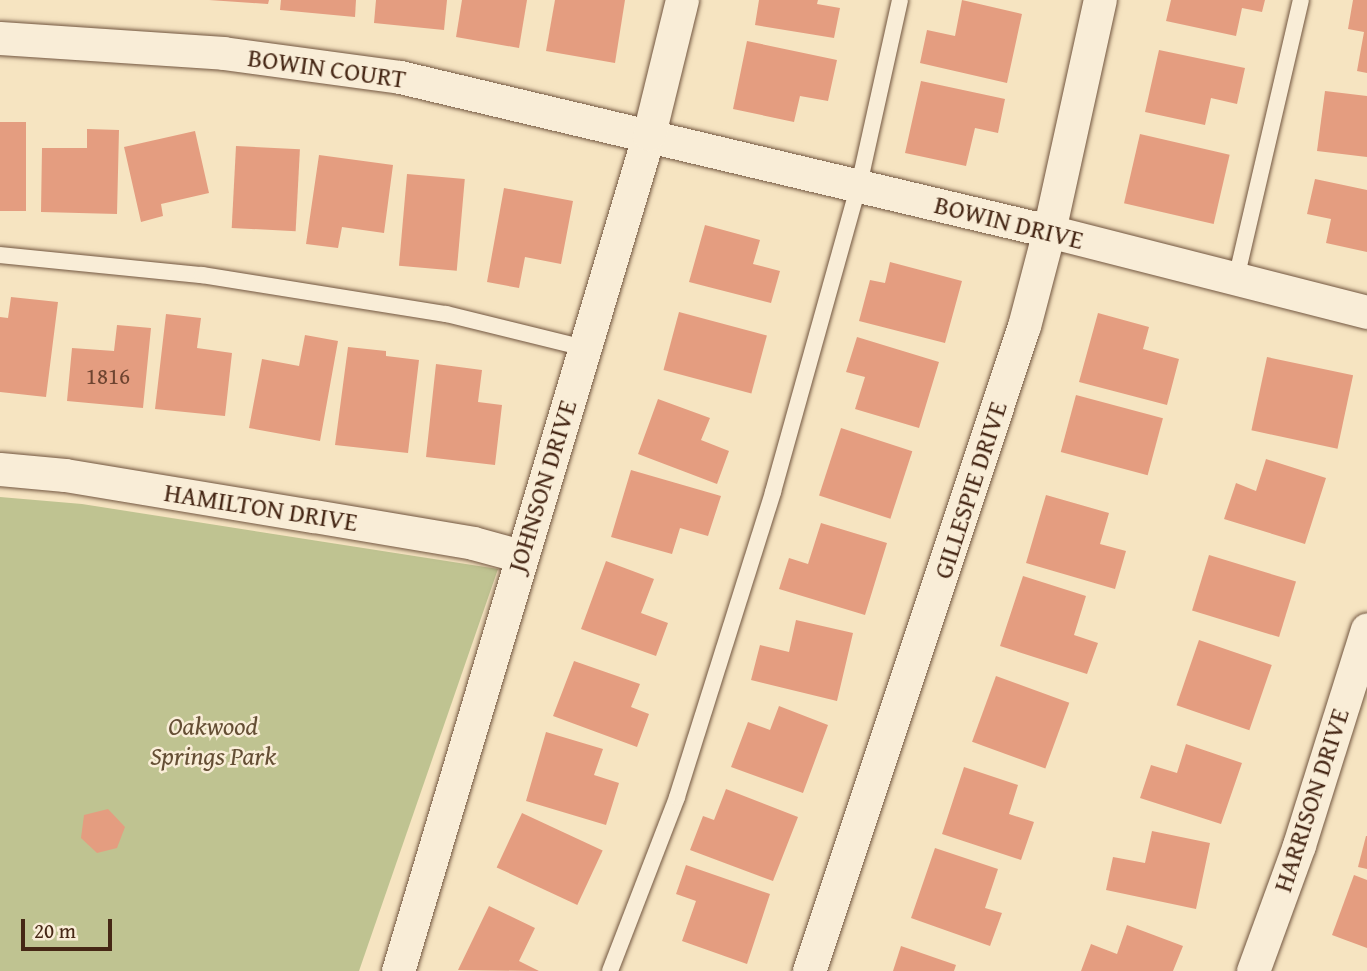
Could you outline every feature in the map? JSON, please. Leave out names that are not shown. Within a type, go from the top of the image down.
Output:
[{"type":"street","name":"JOHNSON DRIVE","points":[[398,971],[474,725],[521,556],[649,134],[682,0]]},
{"type":"street","name":"GILLESPIE DRIVE","points":[[810,971],[1024,326],[1049,231],[1100,0]]},
{"type":"street","name":"BOWIN COURT","points":[[0,38],[223,53],[400,77],[649,134]]},
{"type":"street","name":"BOWIN DRIVE","points":[[649,134],[1049,231],[1367,312]]},
{"type":"street","name":"HAMILTON DRIVE","points":[[0,469],[65,475],[314,516],[473,543],[521,556]]},
{"type":"street","name":"HARRISON DRIVE","points":[[1253,971],[1299,845],[1367,629]]},
{"type":"lane","points":[[610,971],[677,797],[774,492],[859,185],[900,0]]},
{"type":"lane","points":[[1236,279],[1301,0]]},
{"type":"lane","points":[[0,255],[216,277],[446,314],[584,348]]},
{"type":"green space","name":"Oakwood Springs Park","points":[[0,497],[82,504],[498,569],[359,971],[0,971]]},
{"type":"building","points":[[209,0],[269,0],[268,4]]},
{"type":"building","points":[[281,0],[356,0],[355,17],[280,10]]},
{"type":"building","points":[[376,0],[447,0],[444,30],[374,23]]},
{"type":"building","points":[[462,0],[527,0],[519,48],[456,37]]},
{"type":"building","points":[[555,0],[625,0],[615,63],[546,51]]},
{"type":"building","points":[[759,0],[818,0],[817,4],[840,8],[834,38],[755,25]]},
{"type":"building","points":[[962,0],[1022,14],[1007,83],[920,63],[927,30],[955,36]]},
{"type":"building","points":[[1171,0],[1265,0],[1262,12],[1242,8],[1236,36],[1166,21]]},
{"type":"building","points":[[1353,0],[1367,0],[1367,73],[1357,71],[1364,32],[1348,29]]},
{"type":"building","points":[[747,41],[837,60],[828,101],[800,96],[794,122],[733,109]]},
{"type":"building","points":[[1159,50],[1245,68],[1237,104],[1211,98],[1205,125],[1145,112]]},
{"type":"building","points":[[921,81],[1005,99],[998,133],[975,128],[966,166],[905,153]]},
{"type":"building","points":[[1325,91],[1367,96],[1367,157],[1317,151]]},
{"type":"building","points":[[0,122],[26,122],[26,211],[0,211]]},
{"type":"building","points":[[87,129],[119,130],[117,214],[41,212],[42,148],[87,148]]},
{"type":"building","points":[[195,131],[209,193],[161,204],[163,216],[141,222],[124,147]]},
{"type":"building","points":[[1140,134],[1230,155],[1214,224],[1124,203]]},
{"type":"building","points":[[236,146],[300,149],[296,231],[232,228]]},
{"type":"building","points":[[319,155],[393,165],[384,233],[342,227],[338,248],[306,244]]},
{"type":"building","points":[[407,174],[465,179],[457,271],[399,266]]},
{"type":"building","points":[[1315,179],[1367,190],[1367,252],[1326,243],[1331,219],[1307,214]]},
{"type":"building","points":[[504,188],[573,201],[561,264],[525,257],[519,288],[487,282]]},
{"type":"building","points":[[705,225],[760,240],[753,264],[780,271],[771,303],[689,282]]},
{"type":"building","points":[[890,262],[962,281],[945,343],[859,321],[870,280],[885,283]]},
{"type":"building","points":[[11,297],[58,302],[46,397],[0,392],[0,317],[8,318]]},
{"type":"building","points":[[679,312],[767,336],[751,394],[663,370]]},
{"type":"building","points":[[1098,313],[1149,327],[1143,349],[1179,359],[1167,405],[1079,382]]},
{"type":"building","points":[[166,314],[201,318],[197,348],[232,353],[225,416],[155,409]]},
{"type":"building","points":[[117,325],[151,328],[143,408],[67,401],[72,348],[114,351]]},
{"type":"building","points":[[305,335],[338,341],[320,441],[249,428],[262,359],[299,366]]},
{"type":"building","points":[[857,337],[939,362],[919,428],[855,409],[865,377],[846,372]]},
{"type":"building","points":[[348,347],[386,351],[386,356],[419,360],[408,453],[335,445]]},
{"type":"building","points":[[1267,357],[1353,375],[1337,449],[1251,430]]},
{"type":"building","points":[[436,364],[482,370],[478,402],[502,405],[495,465],[426,457]]},
{"type":"building","points":[[1076,395],[1163,418],[1148,475],[1061,452]]},
{"type":"building","points":[[658,399],[710,418],[701,440],[729,451],[717,484],[638,454]]},
{"type":"building","points":[[841,428],[912,451],[890,519],[819,496]]},
{"type":"building","points":[[1266,459],[1326,478],[1305,544],[1224,519],[1236,483],[1256,491]]},
{"type":"building","points":[[631,470],[721,496],[708,536],[680,528],[672,554],[611,537]]},
{"type":"building","points":[[1046,495],[1109,513],[1100,544],[1126,551],[1115,589],[1026,563]]},
{"type":"building","points":[[821,523],[887,543],[865,615],[779,589],[789,558],[808,564]]},
{"type":"building","points":[[1209,555],[1296,582],[1279,637],[1192,610]]},
{"type":"building","points":[[606,561],[654,579],[641,613],[668,623],[656,656],[581,629]]},
{"type":"building","points":[[1023,576],[1086,596],[1074,635],[1098,643],[1087,674],[1000,646]]},
{"type":"building","points":[[796,620],[853,633],[837,701],[751,680],[760,645],[789,652]]},
{"type":"building","points":[[1199,640],[1272,665],[1249,730],[1177,705]]},
{"type":"building","points":[[574,661],[640,684],[631,707],[649,714],[637,747],[553,716]]},
{"type":"building","points":[[996,676],[1069,703],[1045,768],[972,742]]},
{"type":"building","points":[[779,706],[828,725],[803,793],[731,767],[748,722],[770,730]]},
{"type":"building","points":[[546,732],[603,749],[594,775],[619,783],[606,825],[526,801]]},
{"type":"building","points":[[1186,744],[1242,763],[1221,824],[1140,798],[1151,765],[1177,773]]},
{"type":"building","points":[[964,767],[1018,785],[1009,814],[1034,822],[1021,860],[942,834]]},
{"type":"building","points":[[726,789],[798,817],[773,881],[690,850],[703,816],[714,820]]},
{"type":"building","points":[[108,809],[125,827],[117,848],[97,853],[81,838],[84,815]]},
{"type":"building","points":[[522,813],[603,851],[577,905],[497,867]]},
{"type":"building","points":[[1152,831],[1210,843],[1196,909],[1106,890],[1113,857],[1145,863]]},
{"type":"building","points":[[1367,836],[1367,869],[1358,867]]},
{"type":"building","points":[[935,848],[998,869],[985,908],[1002,913],[990,946],[911,918]]},
{"type":"building","points":[[686,865],[770,894],[747,964],[682,941],[696,901],[676,894]]},
{"type":"building","points":[[1354,875],[1367,880],[1367,948],[1332,935]]},
{"type":"building","points":[[489,906],[535,928],[519,961],[539,971],[458,970]]},
{"type":"building","points":[[1127,925],[1183,946],[1173,971],[1081,971],[1091,944],[1117,954]]},
{"type":"building","points":[[901,946],[956,965],[954,971],[893,971]]}]
